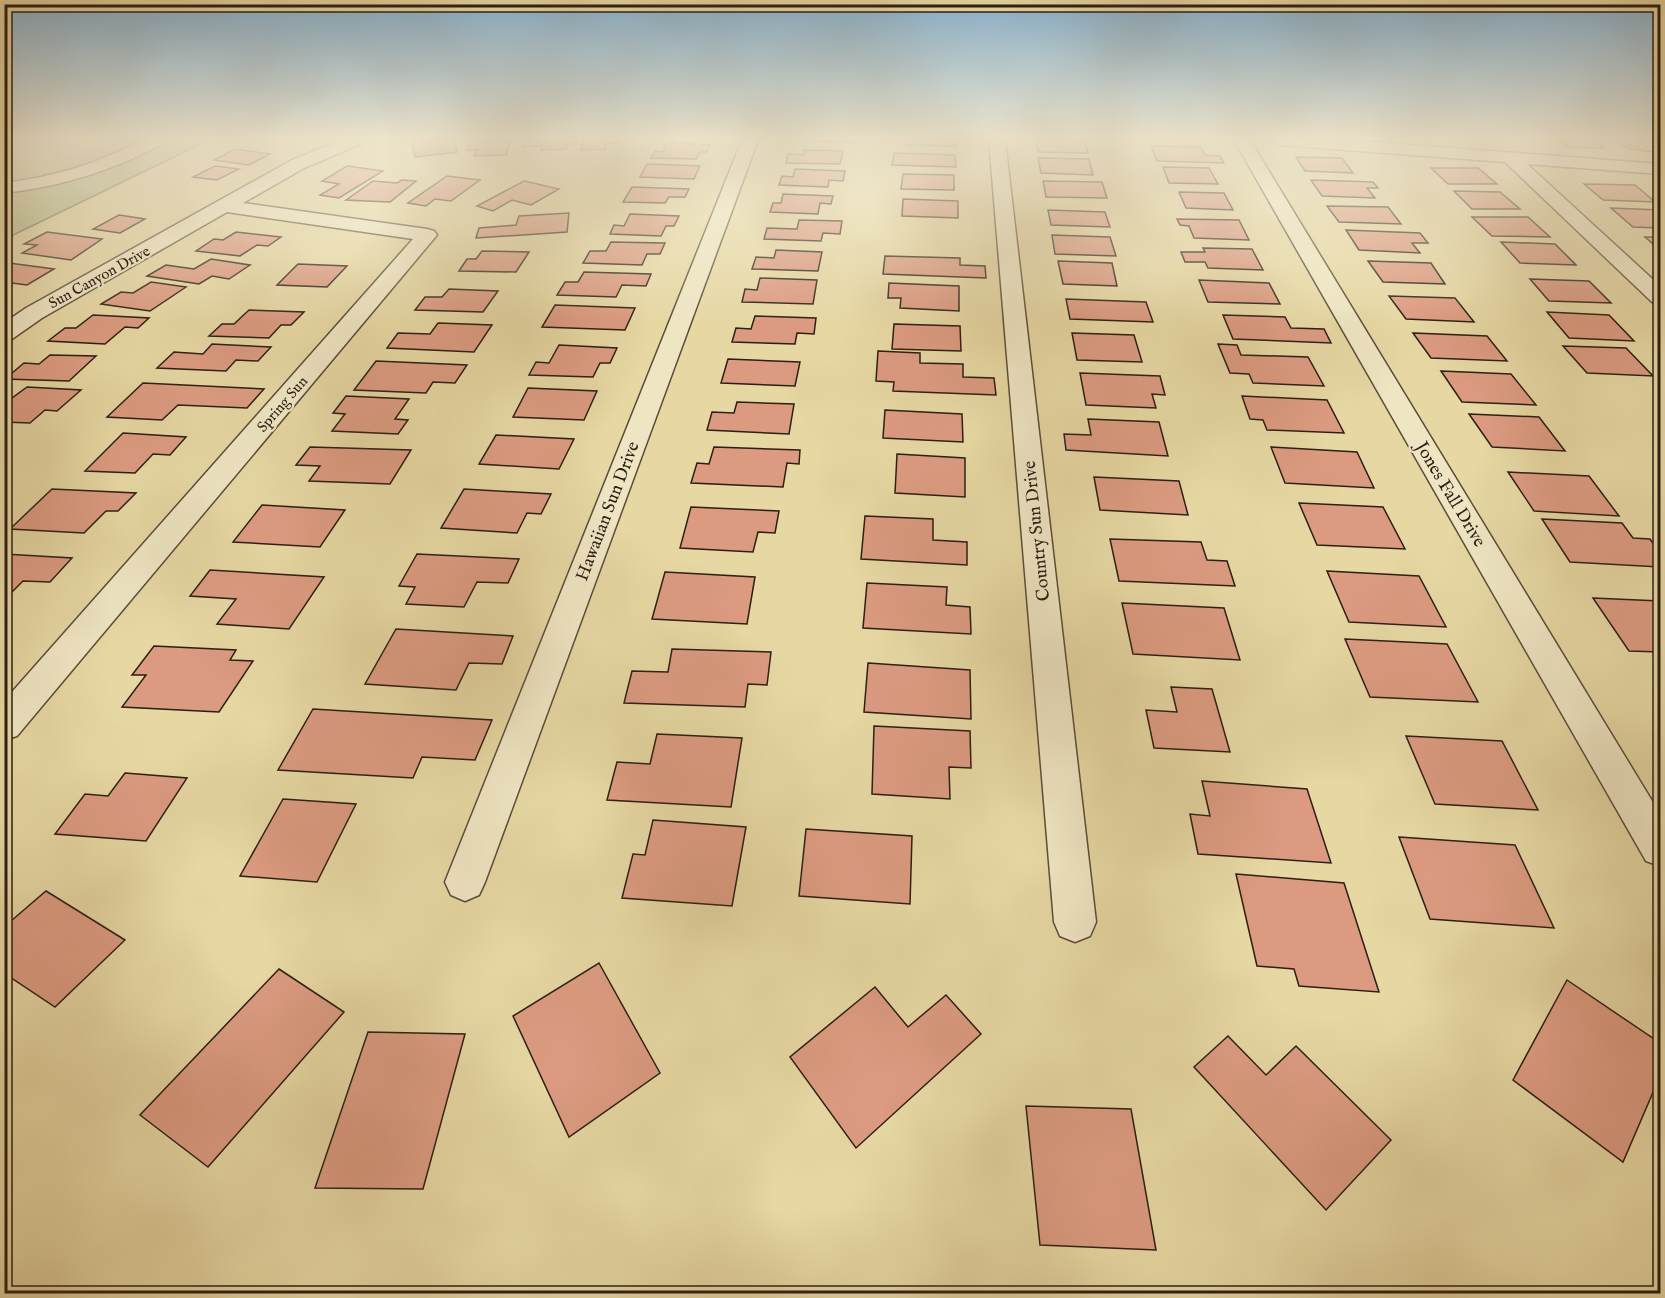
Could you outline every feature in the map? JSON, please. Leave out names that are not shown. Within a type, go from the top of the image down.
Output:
[{"type":"street","name":"Sun Canyon Drive","points":[[4,334],[34,313],[236,201]]},
{"type":"street","name":"Hawaiian Sun Drive","points":[[465,882],[727,201]]},
{"type":"street","name":"Country Sun Drive","points":[[1003,201],[1075,922]]},
{"type":"street","name":"Jones Fall Drive","points":[[1278,201],[1660,849]]},
{"type":"street","points":[[1555,201],[1660,297]]},
{"type":"street","name":"Spring Sun","points":[[4,726],[427,235],[227,206]]},
{"type":"green space","points":[[5,201],[84,201],[5,239]]},
{"type":"building","points":[[359,201],[392,201],[390,202]]},
{"type":"building","points":[[412,201],[433,201],[426,206],[408,203]]},
{"type":"building","points":[[487,201],[511,201],[493,211],[477,206]]},
{"type":"building","points":[[514,201],[539,201],[531,205]]},
{"type":"building","points":[[624,201],[667,201],[665,203]]},
{"type":"building","points":[[782,201],[832,201],[831,204],[820,203],[818,214],[770,212],[773,203],[781,203]]},
{"type":"building","points":[[903,201],[958,201],[958,218],[902,216]]},
{"type":"building","points":[[1183,201],[1228,201],[1233,210],[1186,208]]},
{"type":"building","points":[[1464,201],[1510,201],[1520,209],[1472,209]]},
{"type":"building","points":[[1618,201],[1653,201],[1655,202]]},
{"type":"building","points":[[1327,206],[1388,207],[1401,224],[1339,222]]},
{"type":"building","points":[[1611,208],[1660,210],[1660,228],[1633,227]]},
{"type":"building","points":[[1048,210],[1105,212],[1110,227],[1051,225]]},
{"type":"building","points":[[569,213],[567,232],[476,238],[479,228],[516,225],[519,216]]},
{"type":"building","points":[[630,214],[679,216],[674,226],[666,226],[661,236],[610,234],[614,225],[624,226]]},
{"type":"building","points":[[119,215],[145,219],[120,233],[93,229]]},
{"type":"building","points":[[1472,217],[1528,217],[1550,237],[1492,236]]},
{"type":"building","points":[[1177,219],[1239,220],[1249,240],[1194,238],[1189,226],[1180,225]]},
{"type":"building","points":[[799,220],[842,221],[840,234],[823,233],[821,241],[764,239],[767,228],[797,229]]},
{"type":"building","points":[[1346,230],[1420,233],[1428,243],[1412,243],[1420,253],[1359,250]]},
{"type":"building","points":[[47,232],[102,239],[71,260],[22,253],[37,245],[24,244]]},
{"type":"building","points":[[236,232],[281,237],[268,246],[257,245],[240,256],[196,251],[214,239],[223,240]]},
{"type":"building","points":[[1052,235],[1110,237],[1116,256],[1055,254]]},
{"type":"building","points":[[1645,237],[1660,237],[1660,250]]},
{"type":"building","points":[[611,242],[665,243],[660,254],[647,254],[642,265],[583,263],[590,251],[606,251]]},
{"type":"building","points":[[1501,242],[1555,244],[1576,265],[1520,263]]},
{"type":"building","points":[[1203,248],[1252,249],[1263,270],[1208,268],[1205,262],[1185,262],[1181,252],[1205,252]]},
{"type":"building","points":[[776,250],[822,252],[818,271],[752,269],[756,257],[774,258]]},
{"type":"building","points":[[482,251],[529,252],[516,272],[459,271],[467,259],[476,259]]},
{"type":"building","points":[[885,256],[960,258],[960,265],[985,266],[986,278],[883,274]]},
{"type":"building","points":[[211,259],[250,265],[229,279],[212,276],[199,284],[147,276],[166,265],[194,269]]},
{"type":"building","points":[[1058,261],[1112,263],[1117,286],[1063,284]]},
{"type":"building","points":[[1368,261],[1431,263],[1445,284],[1383,282]]},
{"type":"building","points":[[9,263],[54,269],[27,285],[4,282],[4,265]]},
{"type":"building","points":[[298,264],[347,266],[327,287],[277,285]]},
{"type":"building","points":[[584,272],[651,274],[646,286],[622,285],[616,297],[557,295],[565,282],[578,282]]},
{"type":"building","points":[[760,278],[817,280],[813,304],[742,302],[745,289],[757,290]]},
{"type":"building","points":[[1530,279],[1589,281],[1611,303],[1549,301]]},
{"type":"building","points":[[1199,280],[1269,283],[1280,304],[1208,302]]},
{"type":"building","points":[[151,282],[186,287],[150,311],[101,304],[121,292],[133,293]]},
{"type":"building","points":[[889,283],[959,286],[959,311],[900,308],[901,298],[888,298]]},
{"type":"building","points":[[449,289],[498,291],[483,312],[415,310],[425,297],[442,297]]},
{"type":"building","points":[[1389,296],[1455,298],[1474,322],[1406,319]]},
{"type":"building","points":[[1066,299],[1146,302],[1153,322],[1070,319]]},
{"type":"building","points":[[555,305],[635,308],[625,330],[542,327]]},
{"type":"building","points":[[249,310],[304,312],[291,325],[281,325],[269,338],[209,336],[222,324],[234,324]]},
{"type":"building","points":[[1547,312],[1609,315],[1634,341],[1569,338]]},
{"type":"building","points":[[93,315],[149,318],[138,328],[125,327],[105,344],[48,341],[65,328],[76,328]]},
{"type":"building","points":[[1223,315],[1285,317],[1291,328],[1324,329],[1331,343],[1233,339]]},
{"type":"building","points":[[755,316],[816,318],[814,334],[797,333],[795,344],[732,342],[736,328],[751,329]]},
{"type":"building","points":[[438,323],[492,325],[474,352],[387,348],[398,333],[430,334]]},
{"type":"building","points":[[894,324],[960,326],[961,351],[892,349]]},
{"type":"building","points":[[1072,333],[1134,335],[1142,362],[1077,360]]},
{"type":"building","points":[[1413,333],[1487,336],[1507,361],[1431,358]]},
{"type":"building","points":[[212,344],[271,347],[258,361],[236,360],[226,371],[157,368],[174,352],[203,354]]},
{"type":"building","points":[[1218,344],[1237,345],[1241,355],[1308,357],[1324,386],[1253,383],[1249,374],[1230,373]]},
{"type":"building","points":[[559,345],[617,348],[610,363],[600,363],[593,377],[529,375],[536,362],[549,363]]},
{"type":"building","points":[[1563,346],[1626,348],[1653,376],[1587,373]]},
{"type":"building","points":[[878,351],[920,353],[920,363],[963,364],[963,377],[994,378],[996,395],[893,391],[894,382],[876,381]]},
{"type":"building","points":[[50,355],[96,356],[69,381],[5,379],[24,363],[39,364]]},
{"type":"building","points":[[728,359],[800,362],[795,386],[721,383]]},
{"type":"building","points":[[376,361],[467,365],[455,383],[433,382],[426,393],[354,390]]},
{"type":"building","points":[[1441,371],[1511,374],[1536,405],[1462,402]]},
{"type":"building","points":[[1080,373],[1160,376],[1165,395],[1152,394],[1156,408],[1086,405]]},
{"type":"building","points":[[143,383],[264,389],[247,408],[178,405],[162,420],[107,417]]},
{"type":"building","points":[[27,387],[81,390],[57,411],[45,410],[30,423],[4,422],[4,404]]},
{"type":"building","points":[[528,388],[597,391],[584,420],[513,417]]},
{"type":"building","points":[[346,396],[409,399],[395,419],[408,420],[398,434],[332,431],[345,414],[333,413]]},
{"type":"building","points":[[1242,396],[1327,400],[1344,433],[1267,430],[1263,420],[1250,419]]},
{"type":"building","points":[[737,402],[794,404],[789,434],[707,430],[712,412],[734,413]]},
{"type":"building","points":[[885,410],[962,414],[963,442],[883,438]]},
{"type":"building","points":[[1469,414],[1539,417],[1565,451],[1492,447]]},
{"type":"building","points":[[1088,419],[1159,422],[1168,456],[1066,450],[1064,434],[1091,435]]},
{"type":"building","points":[[123,433],[186,437],[170,455],[153,454],[135,473],[85,471]]},
{"type":"building","points":[[496,435],[574,439],[559,469],[479,464]]},
{"type":"building","points":[[310,447],[411,450],[390,484],[309,481],[320,466],[296,465]]},
{"type":"building","points":[[714,447],[800,450],[799,464],[787,463],[783,487],[691,483],[697,463],[709,464]]},
{"type":"building","points":[[1271,447],[1357,452],[1374,488],[1285,483]]},
{"type":"building","points":[[897,454],[965,458],[965,497],[895,493]]},
{"type":"building","points":[[1508,472],[1589,476],[1619,516],[1534,511]]},
{"type":"building","points":[[1094,477],[1179,481],[1188,515],[1100,510]]},
{"type":"building","points":[[52,489],[136,493],[118,511],[106,511],[84,533],[10,529]]},
{"type":"building","points":[[464,489],[551,494],[541,514],[527,513],[517,533],[441,528]]},
{"type":"building","points":[[1299,503],[1383,507],[1405,549],[1317,545]]},
{"type":"building","points":[[262,505],[345,510],[320,547],[233,542]]},
{"type":"building","points":[[691,507],[779,511],[775,533],[758,532],[753,552],[680,548]]},
{"type":"building","points":[[865,516],[933,519],[933,540],[967,542],[967,565],[861,559]]},
{"type":"building","points":[[1542,519],[1622,523],[1633,538],[1650,539],[1660,553],[1660,567],[1570,562]]},
{"type":"building","points":[[1110,539],[1201,542],[1207,560],[1227,561],[1235,586],[1119,581]]},
{"type":"building","points":[[4,554],[72,558],[50,582],[23,581],[5,599]]},
{"type":"building","points":[[417,554],[519,559],[508,583],[477,582],[464,607],[406,604],[415,587],[399,586]]},
{"type":"building","points":[[210,570],[324,577],[289,629],[217,624],[236,599],[190,596]]},
{"type":"building","points":[[1327,571],[1419,576],[1446,627],[1349,622]]},
{"type":"building","points":[[665,572],[755,577],[747,624],[652,619]]},
{"type":"building","points":[[867,583],[947,587],[946,605],[970,607],[971,634],[863,628]]},
{"type":"building","points":[[1593,598],[1660,601],[1660,652],[1629,651]]},
{"type":"building","points":[[1122,603],[1224,608],[1240,660],[1133,654]]},
{"type":"building","points":[[396,629],[513,636],[502,664],[469,663],[456,690],[365,684]]},
{"type":"building","points":[[1345,639],[1447,644],[1478,702],[1370,697]]},
{"type":"building","points":[[154,646],[236,650],[230,660],[253,661],[219,712],[122,707],[146,675],[132,675]]},
{"type":"building","points":[[672,649],[771,652],[767,685],[748,684],[745,707],[624,703],[632,671],[668,672]]},
{"type":"building","points":[[868,663],[970,670],[971,719],[864,712]]},
{"type":"building","points":[[1171,687],[1212,689],[1230,752],[1154,748],[1146,710],[1177,712]]},
{"type":"building","points":[[313,709],[492,720],[475,760],[422,757],[413,778],[278,770]]},
{"type":"building","points":[[874,726],[970,731],[971,768],[949,767],[950,799],[872,794]]},
{"type":"building","points":[[657,734],[742,738],[731,807],[607,800],[617,762],[650,764]]},
{"type":"building","points":[[1406,736],[1502,741],[1538,810],[1435,804]]},
{"type":"building","points":[[125,773],[187,778],[146,841],[55,834],[85,794],[108,796]]},
{"type":"building","points":[[1202,781],[1307,789],[1331,863],[1198,854],[1190,814],[1210,816]]},
{"type":"building","points":[[283,799],[356,804],[317,882],[240,876]]},
{"type":"building","points":[[653,820],[746,827],[732,906],[622,898],[633,854],[645,855]]},
{"type":"building","points":[[806,829],[912,836],[910,904],[799,896]]},
{"type":"building","points":[[1399,837],[1515,845],[1554,928],[1430,919]]},
{"type":"building","points":[[1236,874],[1344,883],[1379,992],[1299,986],[1294,969],[1257,966]]},
{"type":"building","points":[[46,891],[125,940],[55,1007],[4,973],[4,927]]},
{"type":"building","points":[[599,963],[660,1073],[569,1137],[513,1016]]},
{"type":"building","points":[[279,969],[344,1012],[208,1167],[140,1115]]},
{"type":"building","points":[[1567,980],[1660,1043],[1660,1076],[1623,1162],[1513,1080]]},
{"type":"building","points":[[875,987],[908,1027],[946,995],[981,1034],[856,1148],[790,1057]]},
{"type":"building","points":[[368,1032],[465,1034],[423,1189],[315,1188]]},
{"type":"building","points":[[1228,1036],[1266,1075],[1296,1046],[1391,1140],[1326,1210],[1194,1067]]},
{"type":"building","points":[[1026,1106],[1131,1109],[1156,1250],[1040,1245]]}]
